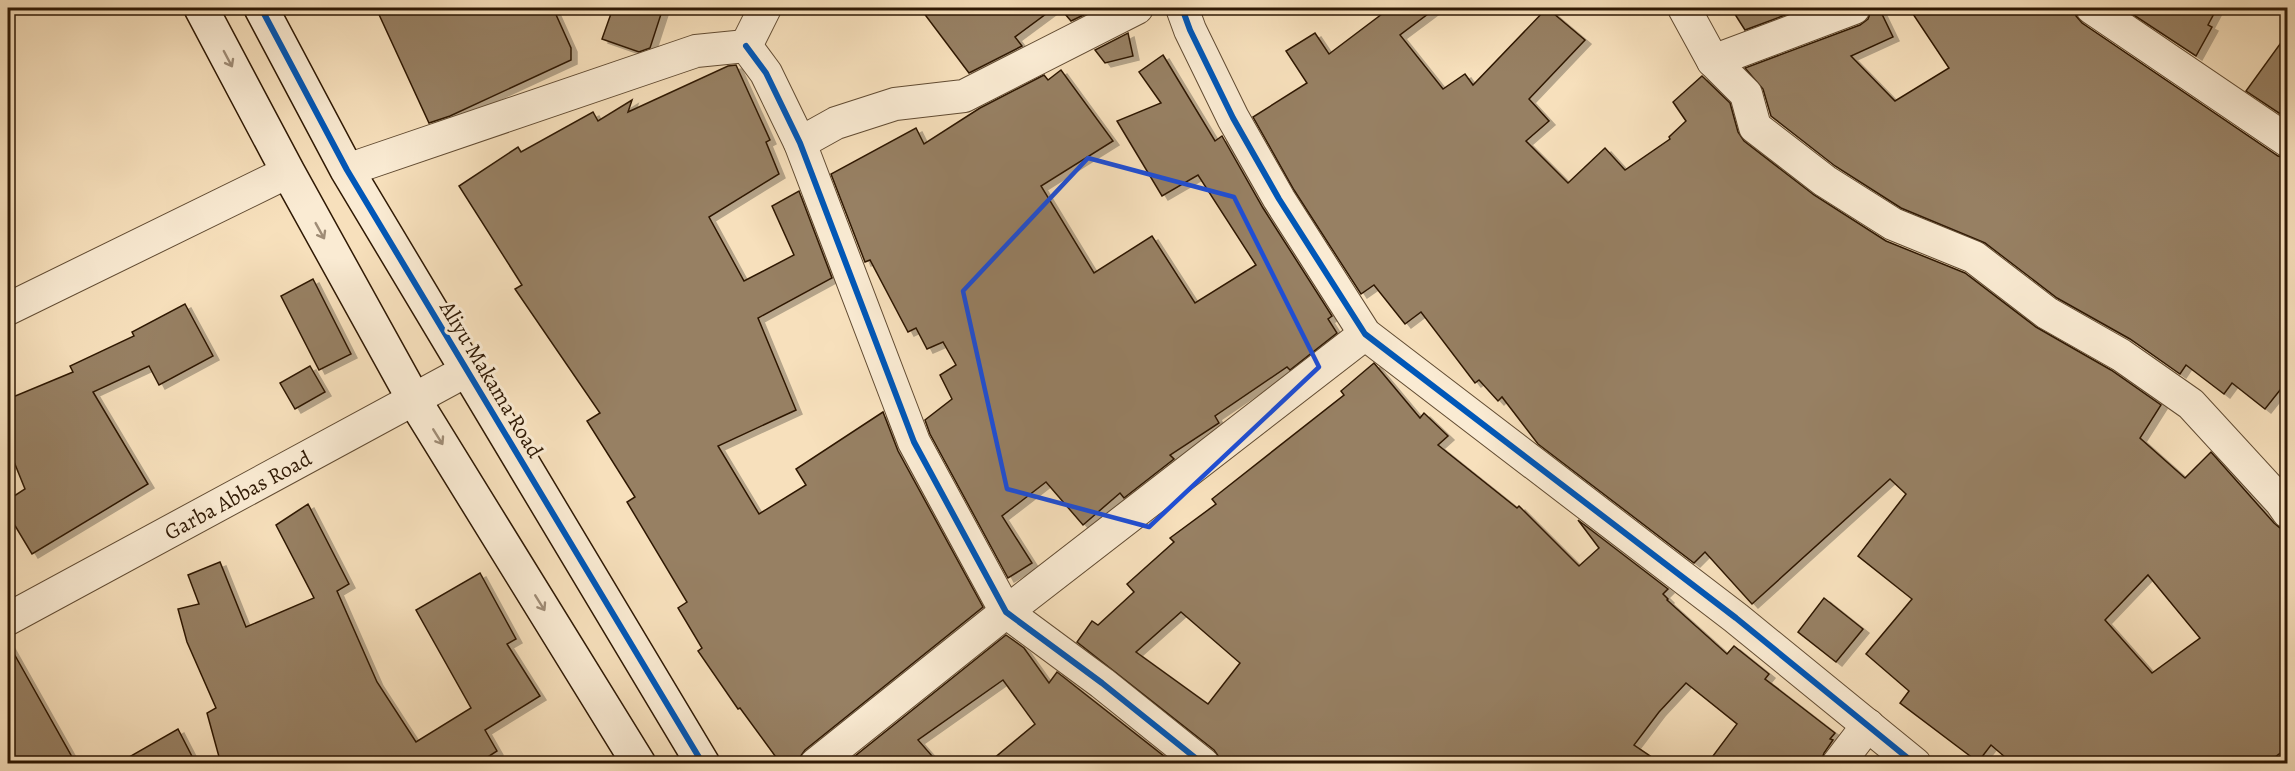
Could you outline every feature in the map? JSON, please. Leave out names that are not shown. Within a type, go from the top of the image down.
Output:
[{"type":"street","points":[[201,8],[288,172],[413,398],[639,764]]},
{"type":"street","name":"Aliyu Makama Road","points":[[261,8],[346,171],[703,764]]},
{"type":"street","points":[[746,46],[765,8]]},
{"type":"street","points":[[800,143],[836,123],[895,104],[964,96],[1137,8]]},
{"type":"street","points":[[1182,8],[1190,30],[1233,118],[1280,199],[1365,334],[1736,618],[1914,764]]},
{"type":"street","points":[[1684,8],[1713,61],[1746,94],[1755,127],[1825,181],[1893,224],[1974,257],[2047,313],[2121,355],[2191,404],[2288,512]]},
{"type":"street","points":[[1713,61],[1854,8]]},
{"type":"street","points":[[2092,8],[2288,141]]},
{"type":"street","points":[[346,171],[696,51],[746,46]]},
{"type":"street","points":[[746,46],[766,73],[800,143],[914,442],[1006,612],[1102,683],[1203,764]]},
{"type":"street","points":[[8,309],[288,172]]},
{"type":"street","points":[[816,764],[1006,612],[1365,334]]},
{"type":"street","name":"Garba Abbas Road","points":[[8,619],[466,371]]},
{"type":"street","points":[[1838,764],[1868,725]]},
{"type":"highlighted area","points":[[1088,158],[1234,197],[1319,367],[1149,527],[1007,489],[963,291]]},
{"type":"building","points":[[376,8],[553,8],[571,48],[571,60],[450,116],[429,123]]},
{"type":"building","points":[[613,8],[663,8],[650,48],[639,52],[602,39]]},
{"type":"building","points":[[920,8],[1054,8],[1015,37],[1022,46],[969,73]]},
{"type":"building","points":[[1060,8],[1098,8],[1071,21]]},
{"type":"building","points":[[1390,8],[1436,8],[1400,35],[1443,89],[1465,74],[1473,85],[1547,8],[1585,40],[1529,99],[1549,121],[1526,141],[1568,183],[1605,148],[1625,170],[1670,139],[1669,137],[1686,121],[1673,102],[1702,76],[1730,103],[1738,132],[1744,141],[1814,195],[1886,241],[1965,273],[2036,327],[2111,370],[2161,405],[2140,438],[2185,478],[2211,452],[2274,523],[2288,530],[2288,747],[2266,764],[2013,764],[1991,745],[1978,762],[1900,703],[1909,691],[1866,654],[1912,599],[1858,556],[1906,494],[1890,479],[1752,604],[1705,552],[1694,563],[1538,444],[1502,397],[1498,401],[1479,380],[1475,383],[1421,312],[1405,324],[1374,285],[1361,294],[1294,190],[1253,117],[1307,83],[1286,51],[1315,33],[1329,54]],"holes":[[[2148,575],[2200,638],[2152,673],[2105,620]]]},
{"type":"building","points":[[1731,8],[1804,8],[1745,30]]},
{"type":"building","points":[[1872,8],[1879,8],[1893,37],[1851,56],[1895,101],[1949,68],[1909,8],[2074,8],[2076,16],[2082,23],[2278,156],[2288,159],[2288,380],[2265,409],[2232,383],[2224,394],[2186,365],[2180,374],[2130,339],[2057,298],[1985,243],[1901,208],[1835,166],[1771,116],[1763,89],[1745,68],[1860,25],[1868,19]]},
{"type":"building","points":[[2123,8],[2217,8],[2208,25],[2212,27],[2196,56]]},
{"type":"building","points":[[1128,33],[1133,56],[1105,63],[1095,50]]},
{"type":"building","points":[[2288,33],[2288,119],[2246,91]]},
{"type":"building","points":[[1163,55],[1215,141],[1222,136],[1263,208],[1332,316],[1328,319],[1337,333],[1290,370],[1287,367],[1215,416],[1219,423],[1170,455],[1174,459],[1124,498],[1120,493],[1083,525],[1046,482],[1002,516],[1032,563],[1008,578],[930,434],[925,420],[952,399],[940,375],[956,365],[943,342],[927,349],[916,328],[908,332],[870,260],[865,262],[831,174],[916,128],[924,144],[980,108],[1044,75],[1048,80],[1061,70],[1113,141],[1041,186],[1094,273],[1152,236],[1195,303],[1256,265],[1198,175],[1162,196],[1117,121],[1161,103],[1139,72]]},
{"type":"building","points":[[736,65],[770,140],[766,142],[779,174],[709,217],[744,281],[794,255],[772,206],[799,191],[832,278],[758,318],[796,410],[718,446],[759,514],[806,485],[796,469],[883,412],[898,451],[983,607],[805,750],[798,764],[781,764],[740,708],[738,709],[698,651],[702,648],[678,608],[687,602],[627,502],[635,497],[587,421],[600,413],[515,289],[522,285],[459,186],[518,147],[521,152],[593,112],[598,121],[632,100],[628,112],[728,66]]},
{"type":"building","points":[[313,279],[351,354],[319,370],[281,296]]},
{"type":"building","points":[[185,304],[213,356],[159,385],[149,366],[93,392],[148,484],[32,554],[8,514],[8,500],[25,489],[8,447],[8,399],[73,372],[70,366],[134,336],[132,332]]},
{"type":"building","points":[[1374,363],[1420,418],[1424,413],[1448,436],[1438,445],[1517,508],[1519,506],[1579,566],[1599,548],[1578,520],[1668,589],[1663,594],[1667,600],[1727,654],[1734,646],[1769,674],[1765,679],[1835,733],[1830,739],[1833,740],[1820,764],[1707,764],[1737,724],[1686,683],[1659,712],[1634,745],[1662,764],[1221,764],[1214,750],[1077,642],[1092,621],[1098,625],[1134,592],[1127,584],[1174,542],[1170,538],[1216,504],[1212,499],[1344,395],[1341,391]],"holes":[[[1181,612],[1240,663],[1208,704],[1136,652]]]},
{"type":"building","points":[[310,366],[325,392],[295,409],[280,383]]},
{"type":"building","points":[[308,504],[349,584],[337,591],[377,682],[416,742],[471,708],[416,610],[480,573],[516,639],[507,644],[540,696],[485,730],[497,751],[477,764],[221,764],[207,713],[216,708],[187,642],[178,609],[199,604],[188,575],[220,562],[246,627],[314,598],[276,525]]},
{"type":"building","points":[[1824,598],[1863,629],[1836,662],[1798,632]]},
{"type":"building","points":[[1006,635],[1024,648],[1049,683],[1057,672],[1174,764],[987,764],[1035,724],[1003,680],[918,740],[939,764],[845,764]]},
{"type":"building","points":[[8,643],[76,764],[8,764]]},
{"type":"building","points":[[178,729],[196,764],[117,764]]},
{"type":"cycle path","points":[[261,8],[347,170],[703,764]]},
{"type":"cycle path","points":[[1182,8],[1190,30],[1233,118],[1279,199],[1365,334],[1736,618],[1915,764]]},
{"type":"cycle path","points":[[746,46],[766,73],[800,143],[914,442],[1006,612],[1102,683],[1203,764]]}]
